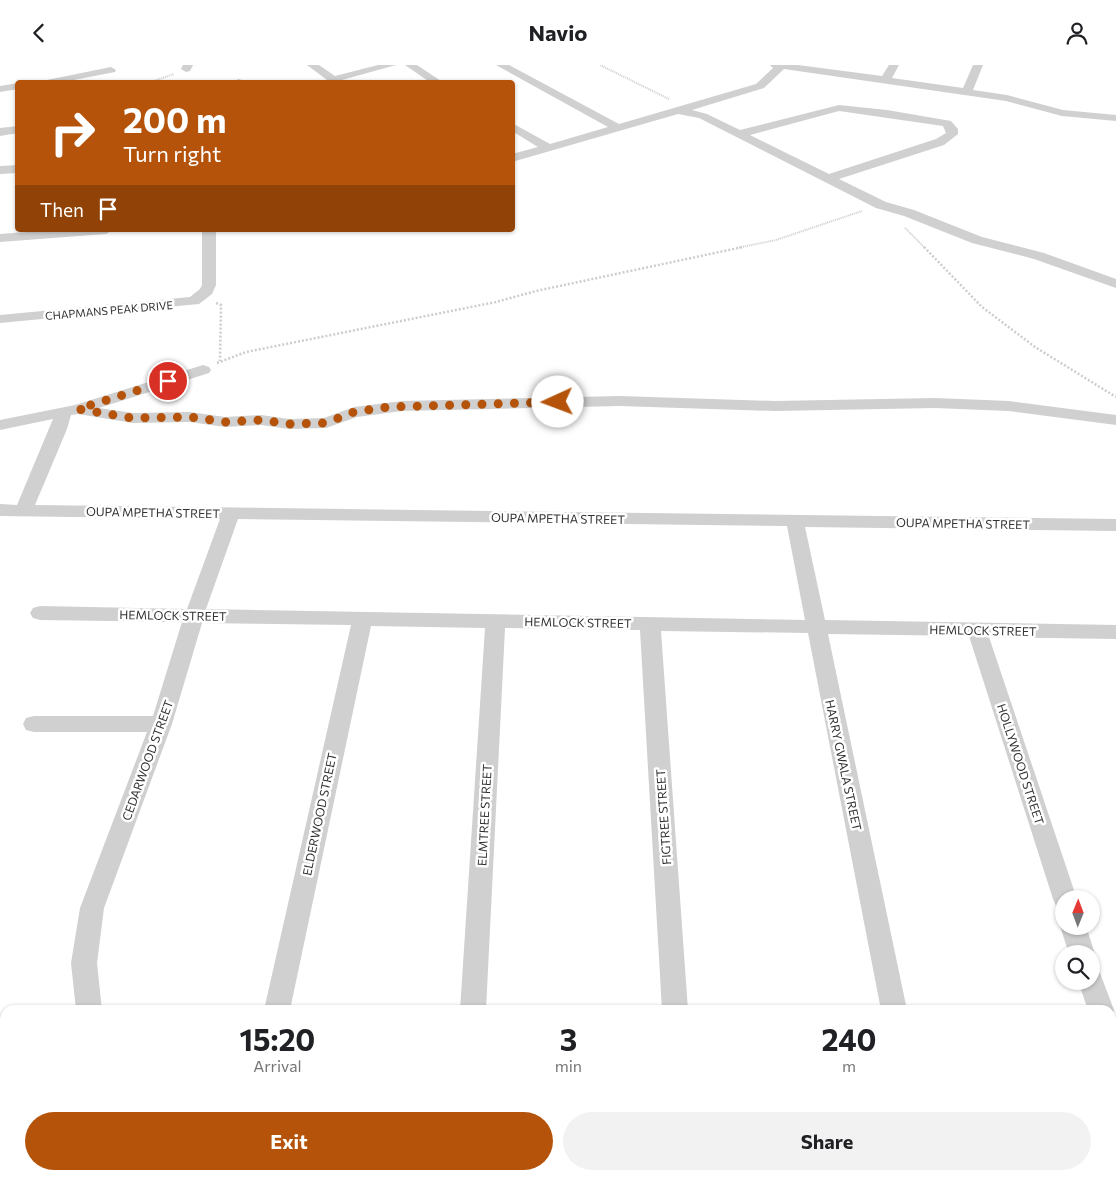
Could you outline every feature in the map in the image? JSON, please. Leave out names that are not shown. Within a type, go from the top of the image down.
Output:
[{"type":"street","points":[[312,65],[335,80]]},
{"type":"street","points":[[340,80],[391,65]]},
{"type":"street","points":[[410,65],[434,80]]},
{"type":"street","points":[[501,65],[618,128]]},
{"type":"street","points":[[515,157],[760,86],[778,65],[819,68],[885,80],[967,91],[1007,98],[1062,113],[1116,118]]},
{"type":"street","points":[[885,80],[894,65]]},
{"type":"street","points":[[967,91],[978,65]]},
{"type":"street","points":[[56,80],[112,71]]},
{"type":"street","points":[[0,89],[15,86]]},
{"type":"street","points":[[739,134],[826,111],[849,108],[947,123],[952,129],[952,135],[940,142],[827,179]]},
{"type":"street","points":[[678,110],[704,116],[881,205],[909,213],[969,237],[1039,256],[1116,284]]},
{"type":"street","points":[[515,128],[549,148]]},
{"type":"street","points":[[0,132],[15,130]]},
{"type":"street","points":[[0,170],[15,169]]},
{"type":"street","points":[[0,238],[80,232]]},
{"type":"street","points":[[198,298],[207,291],[209,285],[210,232]]},
{"type":"street","name":"CHAPMANS PEAK DRIVE","points":[[0,319],[180,303],[198,298]]},
{"type":"street","points":[[0,425],[71,411],[203,371]]},
{"type":"street","points":[[71,411],[132,418],[190,417],[225,422],[261,420],[289,424],[326,423],[354,412],[402,406],[620,401],[775,406],[935,403],[1009,406],[1116,420]]},
{"type":"street","points":[[24,510],[60,429],[71,411]]},
{"type":"street","name":"OUPA MPETHA STREET","points":[[0,510],[1116,525]]},
{"type":"street","name":"CEDARWOOD STREET","points":[[88,1005],[84,963],[92,908],[161,724],[194,616],[231,513]]},
{"type":"street","name":"HARRY GWALA STREET","points":[[795,521],[893,1005]]},
{"type":"street","name":"HEMLOCK STREET","points":[[40,613],[1116,632]]},
{"type":"street","name":"ELDERWOOD STREET","points":[[278,1005],[362,619]]},
{"type":"street","name":"ELMTREE STREET","points":[[472,1005],[495,621]]},
{"type":"street","name":"FIGTREE STREET","points":[[650,624],[676,1005]]},
{"type":"street","name":"HOLLYWOOD STREET","points":[[977,629],[1061,890]]},
{"type":"street","points":[[34,723],[161,724]]},
{"type":"street","points":[[1094,990],[1099,1005]]},
{"type":"path","points":[[600,65],[676,102],[678,110]]},
{"type":"path","points":[[155,80],[187,67]]},
{"type":"path","points":[[203,371],[220,361],[246,352],[496,302],[549,288],[776,240],[881,205],[982,307],[1035,347],[1116,397]]},
{"type":"path","points":[[198,298],[221,305],[220,361]]},
{"type":"route","points":[[168,381],[78,409],[132,418],[190,417],[225,422],[268,420],[289,424],[326,423],[354,412],[388,407],[558,402]]}]
